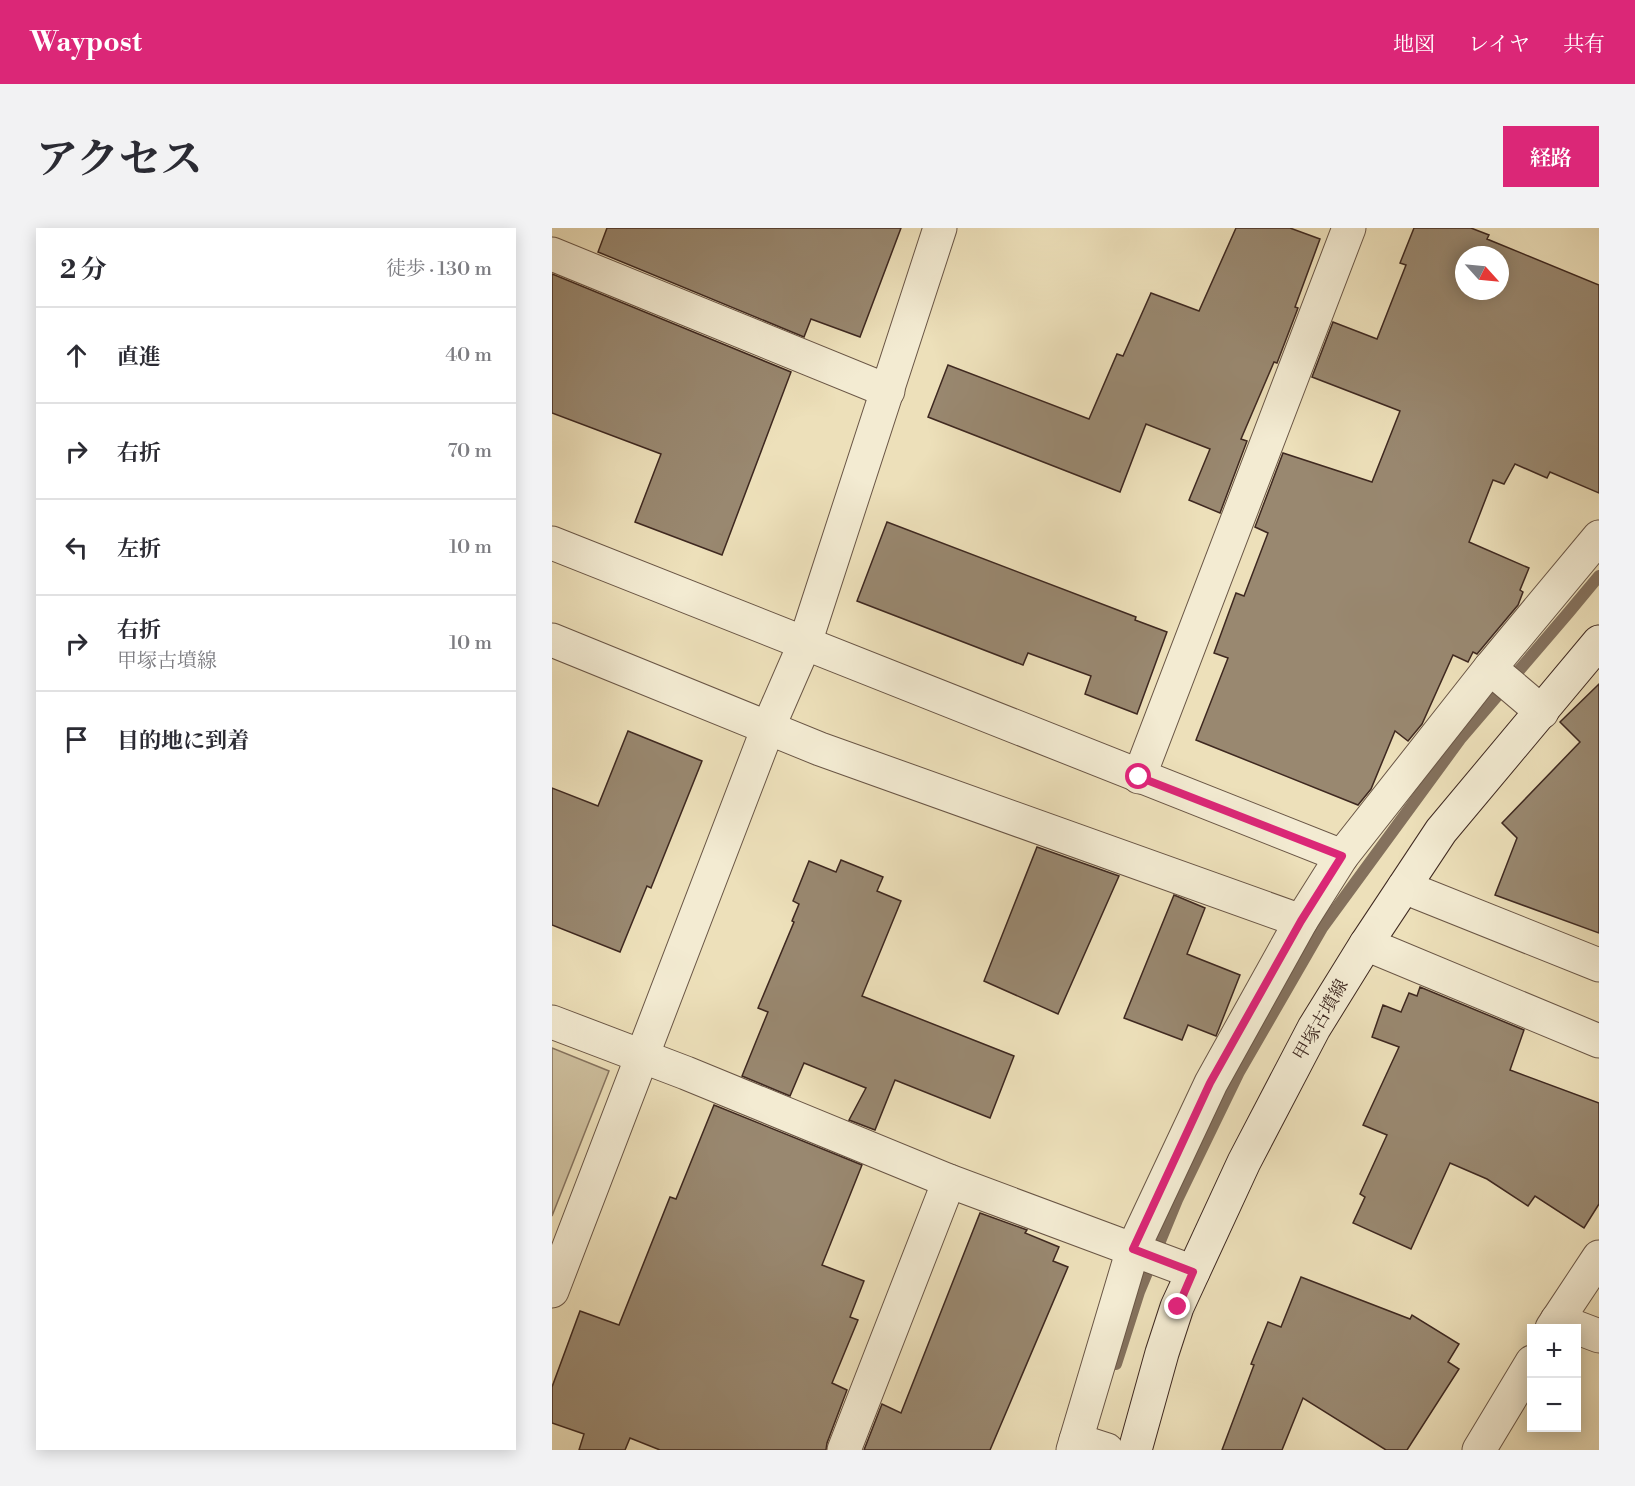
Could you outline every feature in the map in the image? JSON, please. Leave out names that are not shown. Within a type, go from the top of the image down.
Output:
[{"type":"street","points":[[552,1291],[768,728],[805,643],[940,228]]},
{"type":"street","points":[[1139,777],[1349,228]]},
{"type":"street","points":[[552,254],[888,391]]},
{"type":"street","points":[[1086,1446],[1161,1260],[1210,1083],[1301,921],[1342,856],[1490,669],[1599,537]]},
{"type":"street","points":[[552,543],[1342,856]]},
{"type":"street","points":[[552,640],[820,749],[1301,921]]},
{"type":"street","name":"甲塚古墳線","points":[[1135,1450],[1162,1353],[1178,1307],[1161,1260],[1244,1162],[1314,1028],[1366,944],[1441,831],[1599,642]]},
{"type":"street","points":[[1490,669],[1542,712]]},
{"type":"street","points":[[1404,887],[1599,965]]},
{"type":"street","points":[[1366,944],[1599,1041]]},
{"type":"street","points":[[552,1022],[686,1073],[949,1182],[1161,1260]]},
{"type":"street","points":[[844,1450],[949,1182]]},
{"type":"street","points":[[1554,1324],[1599,1257]]},
{"type":"street","points":[[1581,1331],[1599,1336]]},
{"type":"street","points":[[1479,1450],[1527,1370]]},
{"type":"shaded area","points":[[552,1048],[609,1071],[552,1216]]},
{"type":"building","points":[[607,228],[901,228],[860,337],[811,319],[804,337],[598,252]]},
{"type":"building","points":[[1236,228],[1290,228],[1320,239],[1295,307],[1298,308],[1277,363],[1274,362],[1241,439],[1247,441],[1220,513],[1189,500],[1210,449],[1146,424],[1120,492],[928,417],[948,365],[1089,419],[1117,354],[1123,356],[1151,293],[1199,311]]},
{"type":"building","points":[[1414,228],[1471,228],[1489,235],[1487,239],[1504,246],[1455,246],[1455,300],[1509,300],[1509,248],[1599,285],[1599,493],[1550,472],[1547,478],[1515,464],[1504,484],[1493,480],[1469,542],[1529,568],[1520,590],[1523,592],[1518,605],[1477,654],[1473,652],[1468,662],[1453,655],[1422,724],[1408,741],[1395,731],[1371,789],[1358,805],[1196,740],[1228,658],[1214,653],[1236,593],[1244,596],[1268,533],[1255,527],[1283,453],[1372,482],[1400,411],[1312,377],[1333,322],[1377,339],[1406,265],[1400,263]]},
{"type":"building","points":[[552,274],[791,372],[722,555],[635,522],[661,454],[552,413]]},
{"type":"building","points":[[887,522],[1136,617],[1135,620],[1167,632],[1137,714],[1085,694],[1091,676],[1028,653],[1023,665],[857,601]]},
{"type":"building","points":[[1599,684],[1599,933],[1495,895],[1517,838],[1502,823],[1580,742],[1560,722]]},
{"type":"building","points":[[628,731],[702,761],[651,888],[647,886],[620,952],[552,925],[552,788],[598,806]]},
{"type":"building","points":[[1037,847],[1119,876],[1058,1014],[984,981]]},
{"type":"building","points":[[841,860],[883,877],[877,891],[901,901],[862,996],[1014,1056],[990,1118],[895,1080],[875,1130],[849,1120],[866,1088],[804,1063],[790,1096],[742,1076],[768,1012],[758,1008],[794,922],[792,921],[799,904],[793,901],[809,861],[836,872]]},
{"type":"building","points":[[1174,895],[1205,908],[1187,954],[1240,975],[1216,1036],[1188,1025],[1182,1040],[1124,1018]]},
{"type":"building","points":[[1420,987],[1524,1030],[1510,1070],[1599,1103],[1599,1204],[1584,1228],[1535,1196],[1528,1206],[1487,1179],[1450,1163],[1411,1249],[1353,1223],[1365,1197],[1360,1194],[1387,1135],[1363,1125],[1399,1047],[1372,1037],[1383,1005],[1401,1012],[1409,993],[1417,996]]},
{"type":"building","points":[[714,1105],[862,1165],[822,1265],[864,1281],[850,1317],[858,1320],[832,1383],[847,1390],[826,1450],[660,1450],[630,1438],[625,1450],[579,1450],[584,1434],[552,1423],[552,1387],[580,1311],[619,1325],[670,1197],[676,1199]]},
{"type":"building","points":[[980,1213],[1027,1230],[1025,1233],[1059,1247],[1053,1261],[1068,1267],[990,1450],[864,1450],[882,1404],[901,1413]]},
{"type":"building","points":[[1301,1277],[1410,1319],[1412,1315],[1459,1344],[1448,1362],[1459,1369],[1407,1450],[1386,1450],[1303,1398],[1282,1450],[1222,1450],[1268,1322],[1281,1327]]},
{"type":"waterway","points":[[1116,1364],[1139,1292],[1177,1200],[1239,1072],[1322,928],[1461,738],[1599,576]]},
{"type":"route","points":[[1139,777],[1342,856],[1301,921],[1210,1083],[1133,1249],[1193,1272],[1178,1307]]}]
